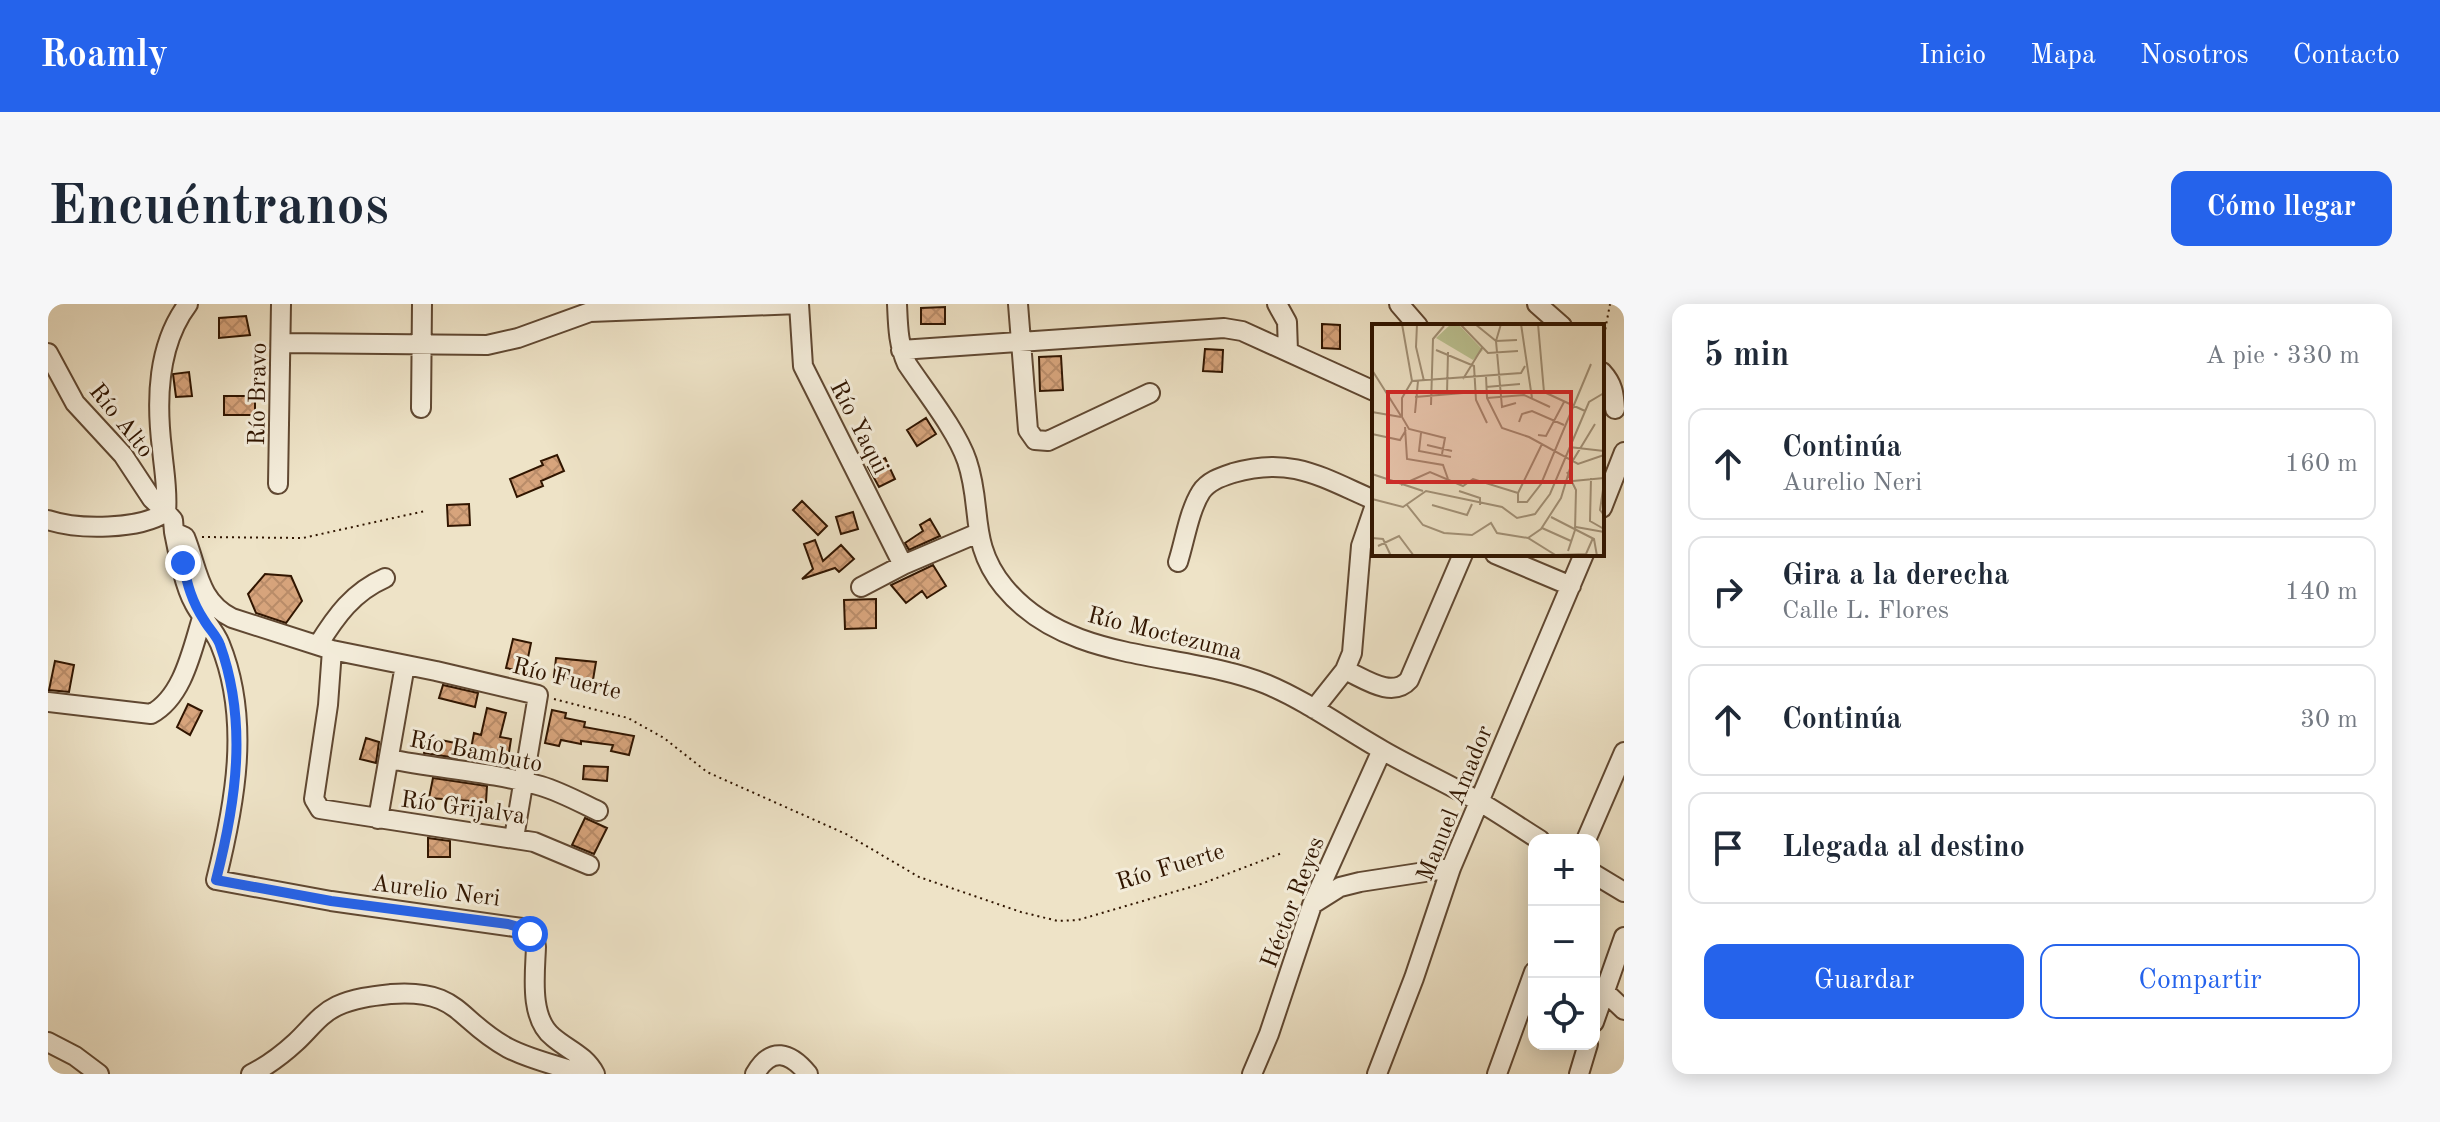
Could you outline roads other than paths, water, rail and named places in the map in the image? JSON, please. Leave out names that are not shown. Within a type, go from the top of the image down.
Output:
[{"type":"street","name":"Río Fuerte","points":[[188,304],[172,332],[160,375],[159,428],[167,485],[166,512],[180,534],[203,591],[216,610],[325,648],[538,695],[522,781]]},
{"type":"street","name":"Río Bravo","points":[[278,484],[281,304]]},
{"type":"street","points":[[421,408],[422,304]]},
{"type":"street","points":[[282,343],[503,343],[560,313],[799,304]]},
{"type":"street","name":"Río Yaqui","points":[[799,304],[803,366],[903,565]]},
{"type":"street","name":"Río Moctezuma","points":[[897,304],[901,350],[907,364],[960,445],[967,461],[978,533],[990,566],[1005,588],[1029,610],[1060,629],[1096,645],[1227,671],[1268,684],[1478,801],[1530,834]]},
{"type":"street","points":[[1018,304],[1028,430],[1035,440],[1048,441],[1150,393]]},
{"type":"street","points":[[1277,304],[1287,322],[1288,351]]},
{"type":"street","points":[[1399,304],[1416,324]]},
{"type":"street","points":[[1537,304],[1560,324]]},
{"type":"street","points":[[901,350],[1224,328],[1242,331],[1372,390]]},
{"type":"street","name":"Río Alto","points":[[48,353],[75,403],[123,455],[152,499],[166,512]]},
{"type":"street","points":[[1604,374],[1614,391],[1614,408]]},
{"type":"street","points":[[1604,503],[1624,452]]},
{"type":"street","points":[[1178,562],[1203,488],[1224,476],[1269,465],[1291,466],[1372,499]]},
{"type":"street","points":[[48,520],[77,525],[117,525],[153,519],[166,512]]},
{"type":"street","points":[[1314,709],[1345,670],[1355,637],[1361,546],[1372,514]]},
{"type":"street","points":[[861,587],[978,533]]},
{"type":"street","points":[[48,702],[151,714],[162,708],[175,691],[188,662],[202,618],[189,592],[180,534]]},
{"type":"street","points":[[1345,670],[1387,688],[1403,686],[1409,680],[1462,556]]},
{"type":"street","points":[[1500,556],[1571,586]]},
{"type":"street","name":"Manuel Amador","points":[[1377,1074],[1451,868],[1583,556]]},
{"type":"street","points":[[325,648],[340,611],[372,584],[385,578]]},
{"type":"street","name":"Aurelio Neri","points":[[202,618],[219,640],[231,677],[238,743],[229,829],[216,880],[331,901],[522,928],[535,940],[537,1006],[545,1030],[583,1058],[595,1074]]},
{"type":"street","name":"Río Grijalva","points":[[325,648],[328,705],[315,804],[326,811],[514,838],[553,849],[589,865]]},
{"type":"street","points":[[378,819],[405,665]]},
{"type":"street","name":"Héctor Reyes","points":[[1252,1074],[1269,1034],[1312,905],[1382,750]]},
{"type":"street","points":[[1589,834],[1619,776],[1624,752]]},
{"type":"street","name":"Río Bambuto","points":[[389,759],[522,781],[562,793],[598,811]]},
{"type":"street","points":[[514,838],[522,781]]},
{"type":"street","points":[[1312,905],[1340,887],[1451,868]]},
{"type":"street","points":[[1600,878],[1624,892]]},
{"type":"street","points":[[1600,986],[1624,937]]},
{"type":"street","points":[[1497,1074],[1532,978]]},
{"type":"street","points":[[1600,989],[1624,1010]]},
{"type":"street","points":[[251,1074],[297,1042],[316,1020],[335,1007],[377,995],[414,992],[441,998],[516,1052],[584,1074]]},
{"type":"street","points":[[48,1042],[75,1056],[99,1074]]},
{"type":"street","points":[[1579,1074],[1586,1050]]},
{"type":"street","points":[[755,1074],[767,1058],[776,1055],[795,1059],[808,1074]]}]
